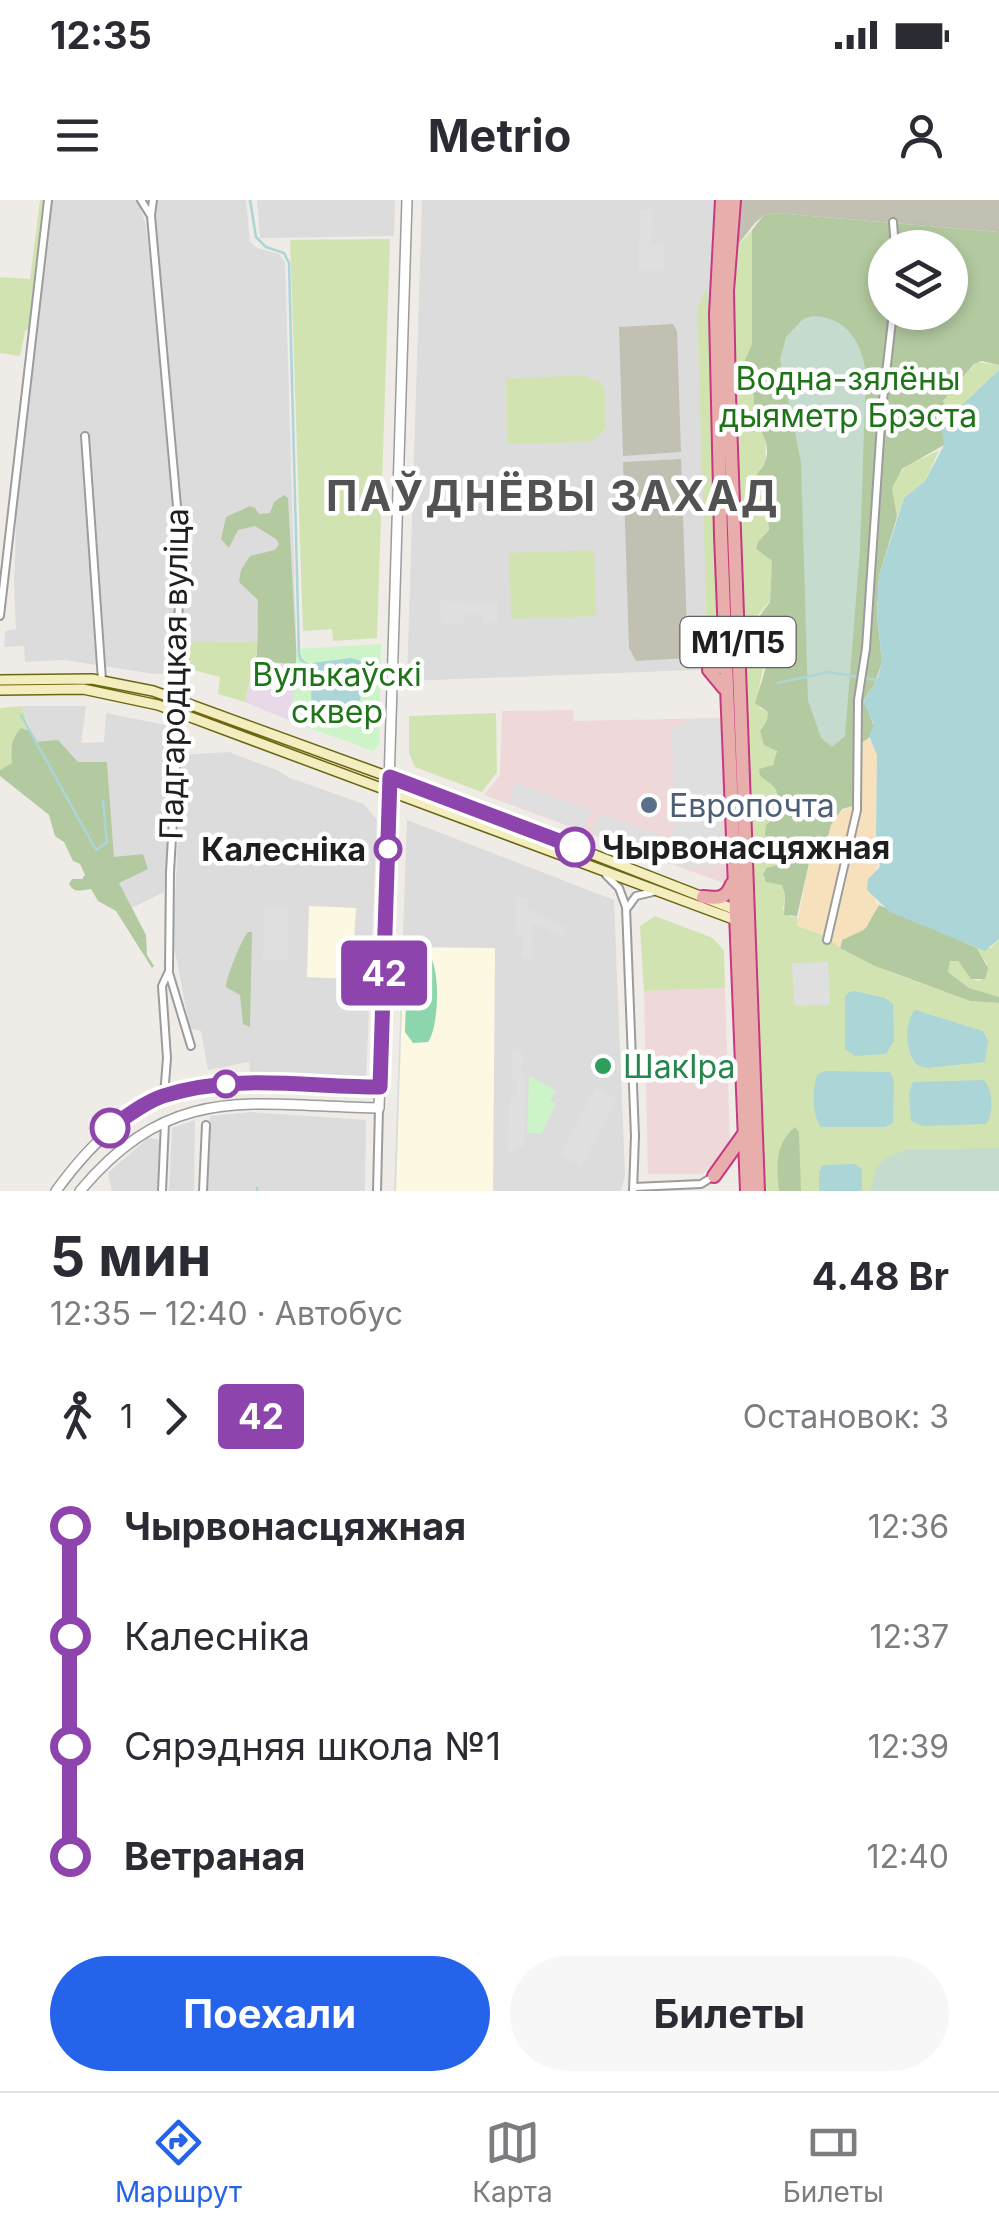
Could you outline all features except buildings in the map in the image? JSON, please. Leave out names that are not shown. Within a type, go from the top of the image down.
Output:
[{"type":"highway","name":"М1/П5","points":[[722,200],[716,272],[741,917],[758,1191]]},
{"type":"highway","name":"М1/П5","points":[[723,394],[734,200]]},
{"type":"highway","name":"М1/П5","points":[[724,423],[726,656],[718,667],[709,670],[727,694],[733,882],[741,917],[746,1191]]},
{"type":"highway","points":[[703,897],[720,898],[728,894],[733,882]]},
{"type":"highway","points":[[731,1090],[741,1072]]},
{"type":"highway","points":[[714,1176],[744,1129],[731,1111]]},
{"type":"highway","points":[[714,1176],[735,1176],[746,1191]]},
{"type":"main road","points":[[0,680],[102,680],[177,700],[703,897],[741,917]]},
{"type":"main road","points":[[0,690],[93,690],[140,700],[657,892],[741,917]]},
{"type":"street","points":[[0,616],[48,200]]},
{"type":"street","name":"Падгародцкая вуліца","points":[[140,200],[150,216],[180,541],[169,972],[191,1046]]},
{"type":"street","points":[[150,216],[153,200]]},
{"type":"street","points":[[378,1191],[407,200]]},
{"type":"street","points":[[893,222],[894,230]]},
{"type":"street","points":[[826,940],[857,810],[858,700],[866,648],[892,330]]},
{"type":"street","points":[[84,436],[102,680]]},
{"type":"street","points":[[602,872],[619,888],[626,914],[636,1136],[634,1189],[701,1184],[714,1176]]},
{"type":"street","points":[[626,914],[636,896],[657,892]]},
{"type":"street","name":"Падгародцкая вуліца","points":[[161,1097],[167,1058],[162,986],[169,972]]},
{"type":"street","points":[[56,1191],[85,1152],[110,1128],[161,1097],[230,1083],[380,1087]]},
{"type":"street","points":[[161,1097],[175,1102],[175,1116]]},
{"type":"street","points":[[161,1097],[153,1113],[165,1121]]},
{"type":"street","points":[[80,1191],[100,1166],[132,1140],[175,1116],[230,1104],[380,1108]]},
{"type":"street","points":[[162,1191],[165,1121]]},
{"type":"street","points":[[203,1191],[206,1125]]},
{"type":"shaded area","points":[[52,200],[137,200],[145,222],[178,548],[172,674],[64,660],[25,662],[24,646],[4,647],[5,631],[16,629],[17,496]]},
{"type":"shaded area","points":[[156,200],[246,200],[250,242],[279,254],[285,262],[297,665],[256,660],[258,642],[183,641],[185,553],[154,223]]},
{"type":"shaded area","points":[[257,200],[395,200],[394,236],[260,238]]},
{"type":"shaded area","points":[[422,200],[717,200],[711,319],[720,669],[407,681]]},
{"type":"shaded area","points":[[738,200],[999,200],[999,232],[776,213],[755,223],[732,252]]},
{"type":"shaded area","points":[[640,210],[652,210],[651,244],[665,245],[664,271],[638,271]]},
{"type":"shaded area","points":[[673,324],[677,331],[681,452],[623,456],[619,327]]},
{"type":"shaded area","points":[[681,459],[688,658],[636,661],[629,648],[623,462]]},
{"type":"shaded area","points":[[440,601],[498,603],[498,623],[483,623],[482,615],[464,615],[463,624],[441,624]]},
{"type":"shaded area","points":[[256,660],[297,665],[291,721],[245,702]]},
{"type":"shaded area","points":[[22,706],[86,706],[81,743],[104,742],[106,713],[175,727],[164,892],[132,908],[118,883],[148,868],[114,858],[107,763],[78,762],[35,742]]},
{"type":"shaded area","points":[[573,710],[574,721],[723,718],[726,884],[484,795],[500,775],[502,711]]},
{"type":"shaded area","points":[[714,718],[721,725],[721,866],[684,867],[592,833],[600,813],[670,839],[674,836],[672,725],[684,725],[686,719]]},
{"type":"shaded area","points":[[229,752],[364,804],[377,820],[366,1080],[250,1073],[249,1062],[208,1070],[201,1031],[190,1028],[173,941],[182,755]]},
{"type":"shaded area","points":[[516,783],[591,810],[584,830],[508,802]]},
{"type":"shaded area","points":[[407,820],[614,900],[625,1175],[621,1191],[394,1191]]},
{"type":"shaded area","points":[[516,898],[528,898],[528,909],[566,928],[562,937],[533,923],[531,958],[522,958],[523,936],[516,935]]},
{"type":"shaded area","points":[[309,906],[356,908],[349,979],[307,977]]},
{"type":"shaded area","points":[[264,908],[289,908],[288,961],[263,960]]},
{"type":"shaded area","points":[[404,947],[495,948],[493,1191],[396,1191]]},
{"type":"shaded area","points":[[828,962],[830,1005],[794,1006],[792,963]]},
{"type":"shaded area","points":[[725,988],[730,1143],[722,1157],[702,1174],[648,1174],[644,991]]},
{"type":"shaded area","points":[[513,1049],[523,1050],[522,1072],[526,1075],[524,1148],[515,1147],[514,1153],[508,1153],[510,1097],[517,1096],[518,1081],[511,1080]]},
{"type":"shaded area","points":[[596,1087],[617,1098],[581,1167],[560,1156]]},
{"type":"shaded area","points":[[251,1112],[366,1120],[365,1191],[206,1191],[210,1116]]},
{"type":"shaded area","points":[[195,1120],[194,1191],[169,1191],[172,1128]]},
{"type":"shaded area","points":[[148,1138],[160,1140],[158,1191],[112,1191],[108,1173]]},
{"type":"green space","points":[[40,200],[29,328],[20,356],[0,353],[0,277],[30,279]]},
{"type":"green space","name":"Водна-зялёны дыяметр Брэста","points":[[776,213],[999,232],[999,365],[981,361],[974,364],[943,401],[951,415],[944,445],[902,469],[892,488],[897,517],[879,576],[877,614],[882,662],[864,700],[874,726],[869,738],[860,744],[853,806],[842,809],[831,825],[825,850],[810,859],[797,916],[784,915],[782,885],[766,882],[763,875],[766,868],[778,865],[780,851],[768,845],[765,835],[766,825],[778,814],[778,794],[760,776],[759,769],[773,765],[777,751],[764,745],[760,731],[768,712],[755,703],[768,659],[771,632],[756,621],[770,602],[772,561],[756,549],[769,530],[768,519],[755,510],[764,497],[757,476],[767,448],[756,417],[750,376],[743,365],[752,344],[752,230],[763,216]]},
{"type":"green space","points":[[752,230],[752,344],[743,365],[751,377],[756,421],[765,434],[766,460],[755,478],[764,497],[757,514],[768,519],[769,530],[756,549],[772,561],[770,601],[758,615],[760,626],[771,632],[758,699],[760,708],[768,712],[761,728],[764,745],[776,749],[777,754],[760,776],[778,788],[778,814],[766,825],[766,846],[780,851],[778,865],[765,869],[763,878],[782,885],[783,910],[791,917],[797,916],[798,926],[823,935],[890,972],[970,1001],[999,1003],[999,1191],[762,1191],[735,498],[732,252]]},
{"type":"green space","points":[[390,239],[377,638],[333,641],[332,629],[303,631],[290,240]]},
{"type":"green space","points":[[706,288],[720,659],[716,665],[708,665],[697,310]]},
{"type":"green space","points":[[813,316],[835,321],[851,333],[866,374],[860,550],[845,736],[832,747],[821,738],[808,700],[801,462],[780,360],[786,337],[803,319]]},
{"type":"green space","points":[[977,362],[999,365],[999,370],[950,417],[943,404],[945,397]]},
{"type":"green space","points":[[586,375],[600,381],[605,392],[606,428],[591,442],[507,444],[506,379]]},
{"type":"green space","points":[[939,450],[925,481],[904,498],[897,517],[892,490],[899,473]]},
{"type":"green space","points":[[284,495],[288,498],[297,665],[256,660],[258,600],[239,582],[250,556],[275,550],[279,544],[276,539],[255,526],[238,530],[229,548],[221,539],[226,517],[250,506],[259,514],[270,513],[274,502]]},
{"type":"green space","points":[[594,550],[596,616],[511,619],[509,553]]},
{"type":"green space","points":[[183,641],[259,642],[245,702],[218,694],[220,677],[182,667]]},
{"type":"green space","name":"Вулькаўскі сквер","points":[[381,644],[379,745],[373,751],[291,721],[297,649]]},
{"type":"green space","points":[[22,706],[30,731],[21,728],[10,750],[12,763],[0,770],[0,708]]},
{"type":"green space","points":[[496,713],[497,772],[482,792],[415,767],[409,753],[409,716]]},
{"type":"green space","points":[[21,728],[30,731],[35,742],[58,740],[78,762],[107,762],[114,857],[143,854],[148,869],[119,883],[146,935],[152,968],[116,911],[98,901],[91,889],[71,887],[72,879],[85,875],[64,842],[55,836],[49,815],[0,776],[0,770],[12,763],[12,744]]},
{"type":"green space","points":[[879,905],[977,948],[988,968],[985,979],[971,979],[958,961],[950,961],[948,972],[969,988],[999,997],[999,1003],[970,1001],[875,966],[840,948],[842,940],[866,928]]},
{"type":"green space","points":[[655,916],[713,938],[724,951],[725,988],[644,991],[640,926]]},
{"type":"green space","points":[[248,932],[252,932],[250,1027],[243,1024],[240,995],[226,987]]},
{"type":"green space","points":[[999,939],[999,997],[969,988],[948,972],[950,961],[958,961],[971,979],[980,981],[987,964],[977,948],[991,948]]},
{"type":"green space","points":[[417,953],[428,953],[432,960],[437,997],[428,1042],[413,1043],[405,1032],[407,966]]},
{"type":"green space","points":[[529,1076],[555,1090],[550,1100],[556,1104],[542,1133],[527,1133]]},
{"type":"green space","points":[[795,1127],[799,1132],[801,1191],[779,1191],[778,1156]]},
{"type":"green space","points":[[999,1148],[999,1191],[870,1191],[877,1166],[887,1157],[906,1150]]},
{"type":"sand","points":[[869,738],[877,755],[876,835],[881,859],[874,874],[875,901],[879,905],[866,928],[842,940],[840,948],[823,935],[797,926],[810,859],[825,850],[836,817],[853,806],[860,744]]},
{"type":"water","points":[[999,370],[999,939],[985,951],[890,912],[867,890],[868,879],[879,868],[881,859],[876,835],[877,755],[869,736],[874,724],[863,702],[877,680],[882,662],[877,614],[879,576],[904,498],[925,481],[944,445],[941,425]]},
{"type":"water","points":[[351,658],[361,661],[366,669],[359,704],[311,705],[312,663]]},
{"type":"water","points":[[855,991],[885,998],[893,1004],[894,1041],[886,1054],[855,1056],[845,1049],[845,997]]},
{"type":"water","points":[[915,1010],[983,1031],[988,1041],[985,1062],[926,1068],[917,1065],[907,1037]]},
{"type":"water","points":[[825,1071],[890,1072],[894,1081],[893,1123],[885,1127],[821,1127],[814,1095],[817,1075]]},
{"type":"water","points":[[984,1080],[991,1102],[986,1124],[923,1126],[911,1121],[909,1093],[913,1082]]},
{"type":"water","points":[[854,1164],[862,1169],[862,1191],[819,1191],[823,1165]]},
{"type":"waterway","points":[[250,200],[256,237],[266,247],[284,253],[289,263],[299,654],[310,666]]},
{"type":"waterway","points":[[778,683],[828,672],[877,680]]},
{"type":"waterway","points":[[21,715],[96,850],[107,842],[103,801]]},
{"type":"bus line","name":"42","points":[[110,1128],[160,1096],[201,1086],[230,1083],[380,1087],[390,777],[575,847]]},
{"type":"place","name":"Европочта","points":[[649,805]]},
{"type":"place","name":"Чырвонасцяжная","points":[[575,847]]},
{"type":"place","name":"Калесніка","points":[[388,849]]},
{"type":"place","name":"ШакІра","points":[[603,1066]]},
{"type":"district","name":"ПАЎДНЁВЫ ЗАХАД","points":[[553,495]]}]
